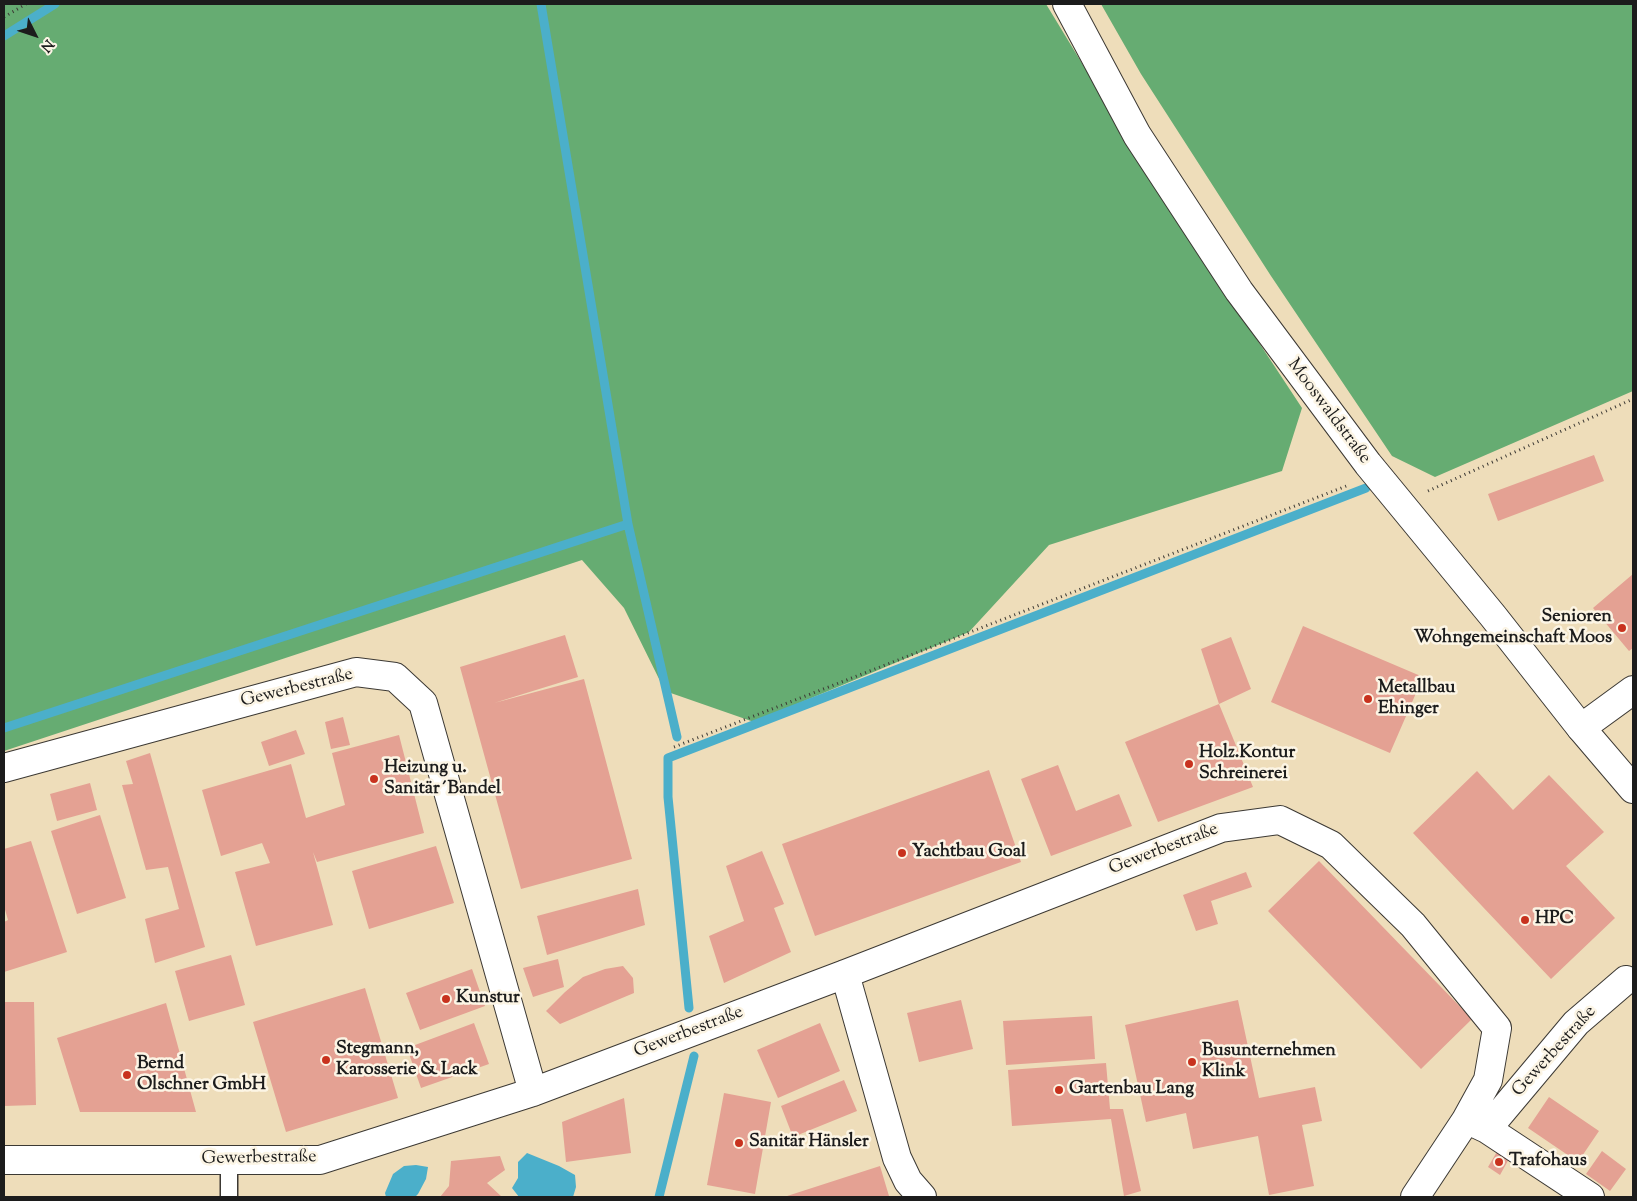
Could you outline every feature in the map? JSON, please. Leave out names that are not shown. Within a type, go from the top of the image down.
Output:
[{"type":"street","name":"Mooswaldstraße","points":[[1067,4],[1137,135],[1238,291],[1376,474],[1633,789]]},
{"type":"street","name":"Gewerbestraße","points":[[4,768],[356,672],[395,677],[423,703],[533,1092]]},
{"type":"street","points":[[1582,728],[1633,690]]},
{"type":"street","name":"Gewerbestraße","points":[[4,1160],[320,1160],[533,1092],[845,974],[1221,828],[1280,820],[1331,845],[1413,925],[1497,1028],[1488,1080],[1476,1124]]},
{"type":"street","points":[[845,974],[896,1158],[908,1181],[922,1197]]},
{"type":"street","name":"Gewerbestraße","points":[[1415,1197],[1476,1124],[1576,1023],[1626,980]]},
{"type":"street","points":[[1476,1124],[1590,1197]]},
{"type":"lane","points":[[229,1160],[229,1197]]},
{"type":"path","points":[[4,18],[26,4]]},
{"type":"path","points":[[1428,490],[1633,399]]},
{"type":"path","points":[[674,747],[1376,474]]},
{"type":"green space","points":[[4,4],[1046,4],[1225,291],[1302,408],[1282,471],[1049,545],[969,632],[754,722],[665,691],[624,608],[582,560],[4,751]]},
{"type":"green space","points":[[1101,4],[1633,4],[1633,391],[1435,477],[1392,456],[1271,276],[1141,74]]},
{"type":"water","points":[[527,1153],[559,1166],[575,1175],[576,1187],[573,1197],[519,1197],[512,1188],[518,1178],[518,1162]]},
{"type":"water","points":[[404,1166],[428,1167],[426,1179],[418,1194],[415,1197],[386,1197],[385,1193],[393,1174]]},
{"type":"building","points":[[1594,455],[1604,481],[1498,521],[1488,494]]},
{"type":"building","name":"Senioren Wohngemeinschaft Moos","points":[[1633,574],[1633,648],[1629,651],[1593,608]]},
{"type":"building","name":"Metallbau Ehinger","points":[[1303,626],[1423,677],[1390,753],[1271,702]]},
{"type":"building","points":[[565,635],[578,677],[494,703],[584,679],[632,859],[521,889],[460,667]]},
{"type":"building","points":[[1231,637],[1251,689],[1219,704],[1201,649]]},
{"type":"building","name":"Holz.Kontur Schreinerei","points":[[1219,704],[1253,787],[1158,822],[1125,742]]},
{"type":"building","points":[[343,717],[350,745],[331,749],[325,722]]},
{"type":"building","points":[[296,730],[305,754],[269,766],[261,742]]},
{"type":"building","points":[[399,735],[424,833],[317,862],[313,852],[333,925],[256,946],[235,872],[270,863],[262,843],[221,856],[202,790],[291,764],[306,818],[345,805],[332,753]]},
{"type":"building","points":[[150,753],[205,947],[155,963],[145,919],[179,909],[168,867],[146,870],[122,785],[133,784],[126,761]]},
{"type":"building","points":[[1058,765],[1076,811],[1119,794],[1132,826],[1051,856],[1021,779]]},
{"type":"building","name":"Yachtbau Goal","points":[[989,770],[1021,862],[815,936],[782,844]]},
{"type":"building","points":[[1477,771],[1513,810],[1549,775],[1604,832],[1566,866],[1615,918],[1551,979],[1413,833]]},
{"type":"building","points":[[90,783],[97,810],[57,821],[50,794]]},
{"type":"building","points":[[100,815],[126,898],[77,914],[51,831]]},
{"type":"building","points":[[31,841],[67,952],[4,972],[4,922],[8,920],[4,906],[4,849]]},
{"type":"building","points":[[436,846],[454,903],[369,929],[352,871]]},
{"type":"building","points":[[762,851],[784,904],[774,908],[791,952],[724,983],[709,936],[744,921],[726,866]]},
{"type":"building","points":[[1319,861],[1472,1019],[1421,1069],[1268,911]]},
{"type":"building","points":[[1246,872],[1252,887],[1211,901],[1218,924],[1196,931],[1183,895]]},
{"type":"building","points":[[638,889],[645,925],[547,955],[537,916]]},
{"type":"building","points":[[231,955],[245,1005],[189,1021],[175,971]]},
{"type":"building","points":[[558,959],[564,987],[533,997],[523,968]]},
{"type":"building","points":[[623,966],[633,978],[634,993],[560,1024],[546,1011],[583,977],[605,969]]},
{"type":"building","name":"Kunstur","points":[[472,969],[485,1006],[420,1030],[406,993]]},
{"type":"building","name":"Stegmann, Karosserie & Lack","points":[[365,988],[398,1098],[286,1132],[253,1022]]},
{"type":"building","points":[[961,1000],[973,1049],[919,1062],[907,1013]]},
{"type":"building","name":"Busunternehmen Klink","points":[[1238,1000],[1259,1098],[1315,1087],[1322,1121],[1302,1125],[1314,1186],[1269,1195],[1258,1136],[1193,1149],[1186,1113],[1146,1122],[1125,1025]]},
{"type":"building","points":[[4,1002],[34,1002],[36,1105],[4,1106]]},
{"type":"building","name":"Bernd Olschner GmbH","points":[[166,1003],[196,1112],[80,1112],[57,1038]]},
{"type":"building","points":[[1092,1016],[1095,1059],[1006,1065],[1003,1021]]},
{"type":"building","points":[[474,1023],[489,1064],[421,1088],[407,1048]]},
{"type":"building","points":[[820,1023],[840,1071],[778,1098],[757,1050]]},
{"type":"building","name":"Gartenbau Lang","points":[[1106,1063],[1110,1109],[1123,1109],[1141,1191],[1124,1196],[1111,1119],[1012,1126],[1008,1070]]},
{"type":"building","points":[[844,1080],[857,1111],[793,1137],[781,1106]]},
{"type":"building","name":"Sanitär Hänsler","points":[[724,1093],[771,1102],[755,1194],[707,1185]]},
{"type":"building","points":[[1549,1097],[1599,1131],[1578,1162],[1528,1128]]},
{"type":"building","points":[[624,1098],[631,1153],[566,1162],[562,1122]]},
{"type":"building","name":"Trafohaus","points":[[1498,1150],[1510,1157],[1500,1175],[1488,1167]]},
{"type":"building","points":[[1602,1151],[1626,1169],[1610,1191],[1586,1174]]},
{"type":"building","points":[[500,1156],[505,1170],[487,1183],[502,1197],[440,1197],[449,1186],[451,1161]]},
{"type":"building","points":[[880,1166],[889,1196],[784,1197]]},
{"type":"waterway","points":[[4,36],[55,4]]},
{"type":"waterway","points":[[541,4],[628,524],[677,737]]},
{"type":"waterway","points":[[689,1008],[668,797],[668,758],[1366,488]]},
{"type":"waterway","points":[[4,728],[628,524]]},
{"type":"waterway","points":[[659,1197],[694,1056]]},
{"type":"place","name":"Senioren Wohngemeinschaft Moos","points":[[1622,628]]},
{"type":"place","name":"Metallbau Ehinger","points":[[1368,699]]},
{"type":"place","name":"Holz.Kontur Schreinerei","points":[[1189,764]]},
{"type":"place","name":"Heizung u. Sanitär´Bandel","points":[[374,779]]},
{"type":"place","name":"Yachtbau Goal","points":[[902,853]]},
{"type":"place","name":"HPC","points":[[1525,920]]},
{"type":"place","name":"Kunstur","points":[[446,999]]},
{"type":"place","name":"Stegmann, Karosserie & Lack","points":[[326,1060]]},
{"type":"place","name":"Busunternehmen Klink","points":[[1192,1062]]},
{"type":"place","name":"Bernd Olschner GmbH","points":[[127,1075]]},
{"type":"place","name":"Gartenbau Lang","points":[[1059,1090]]},
{"type":"place","name":"Sanitär Hänsler","points":[[739,1143]]},
{"type":"place","name":"Trafohaus","points":[[1499,1162]]}]
